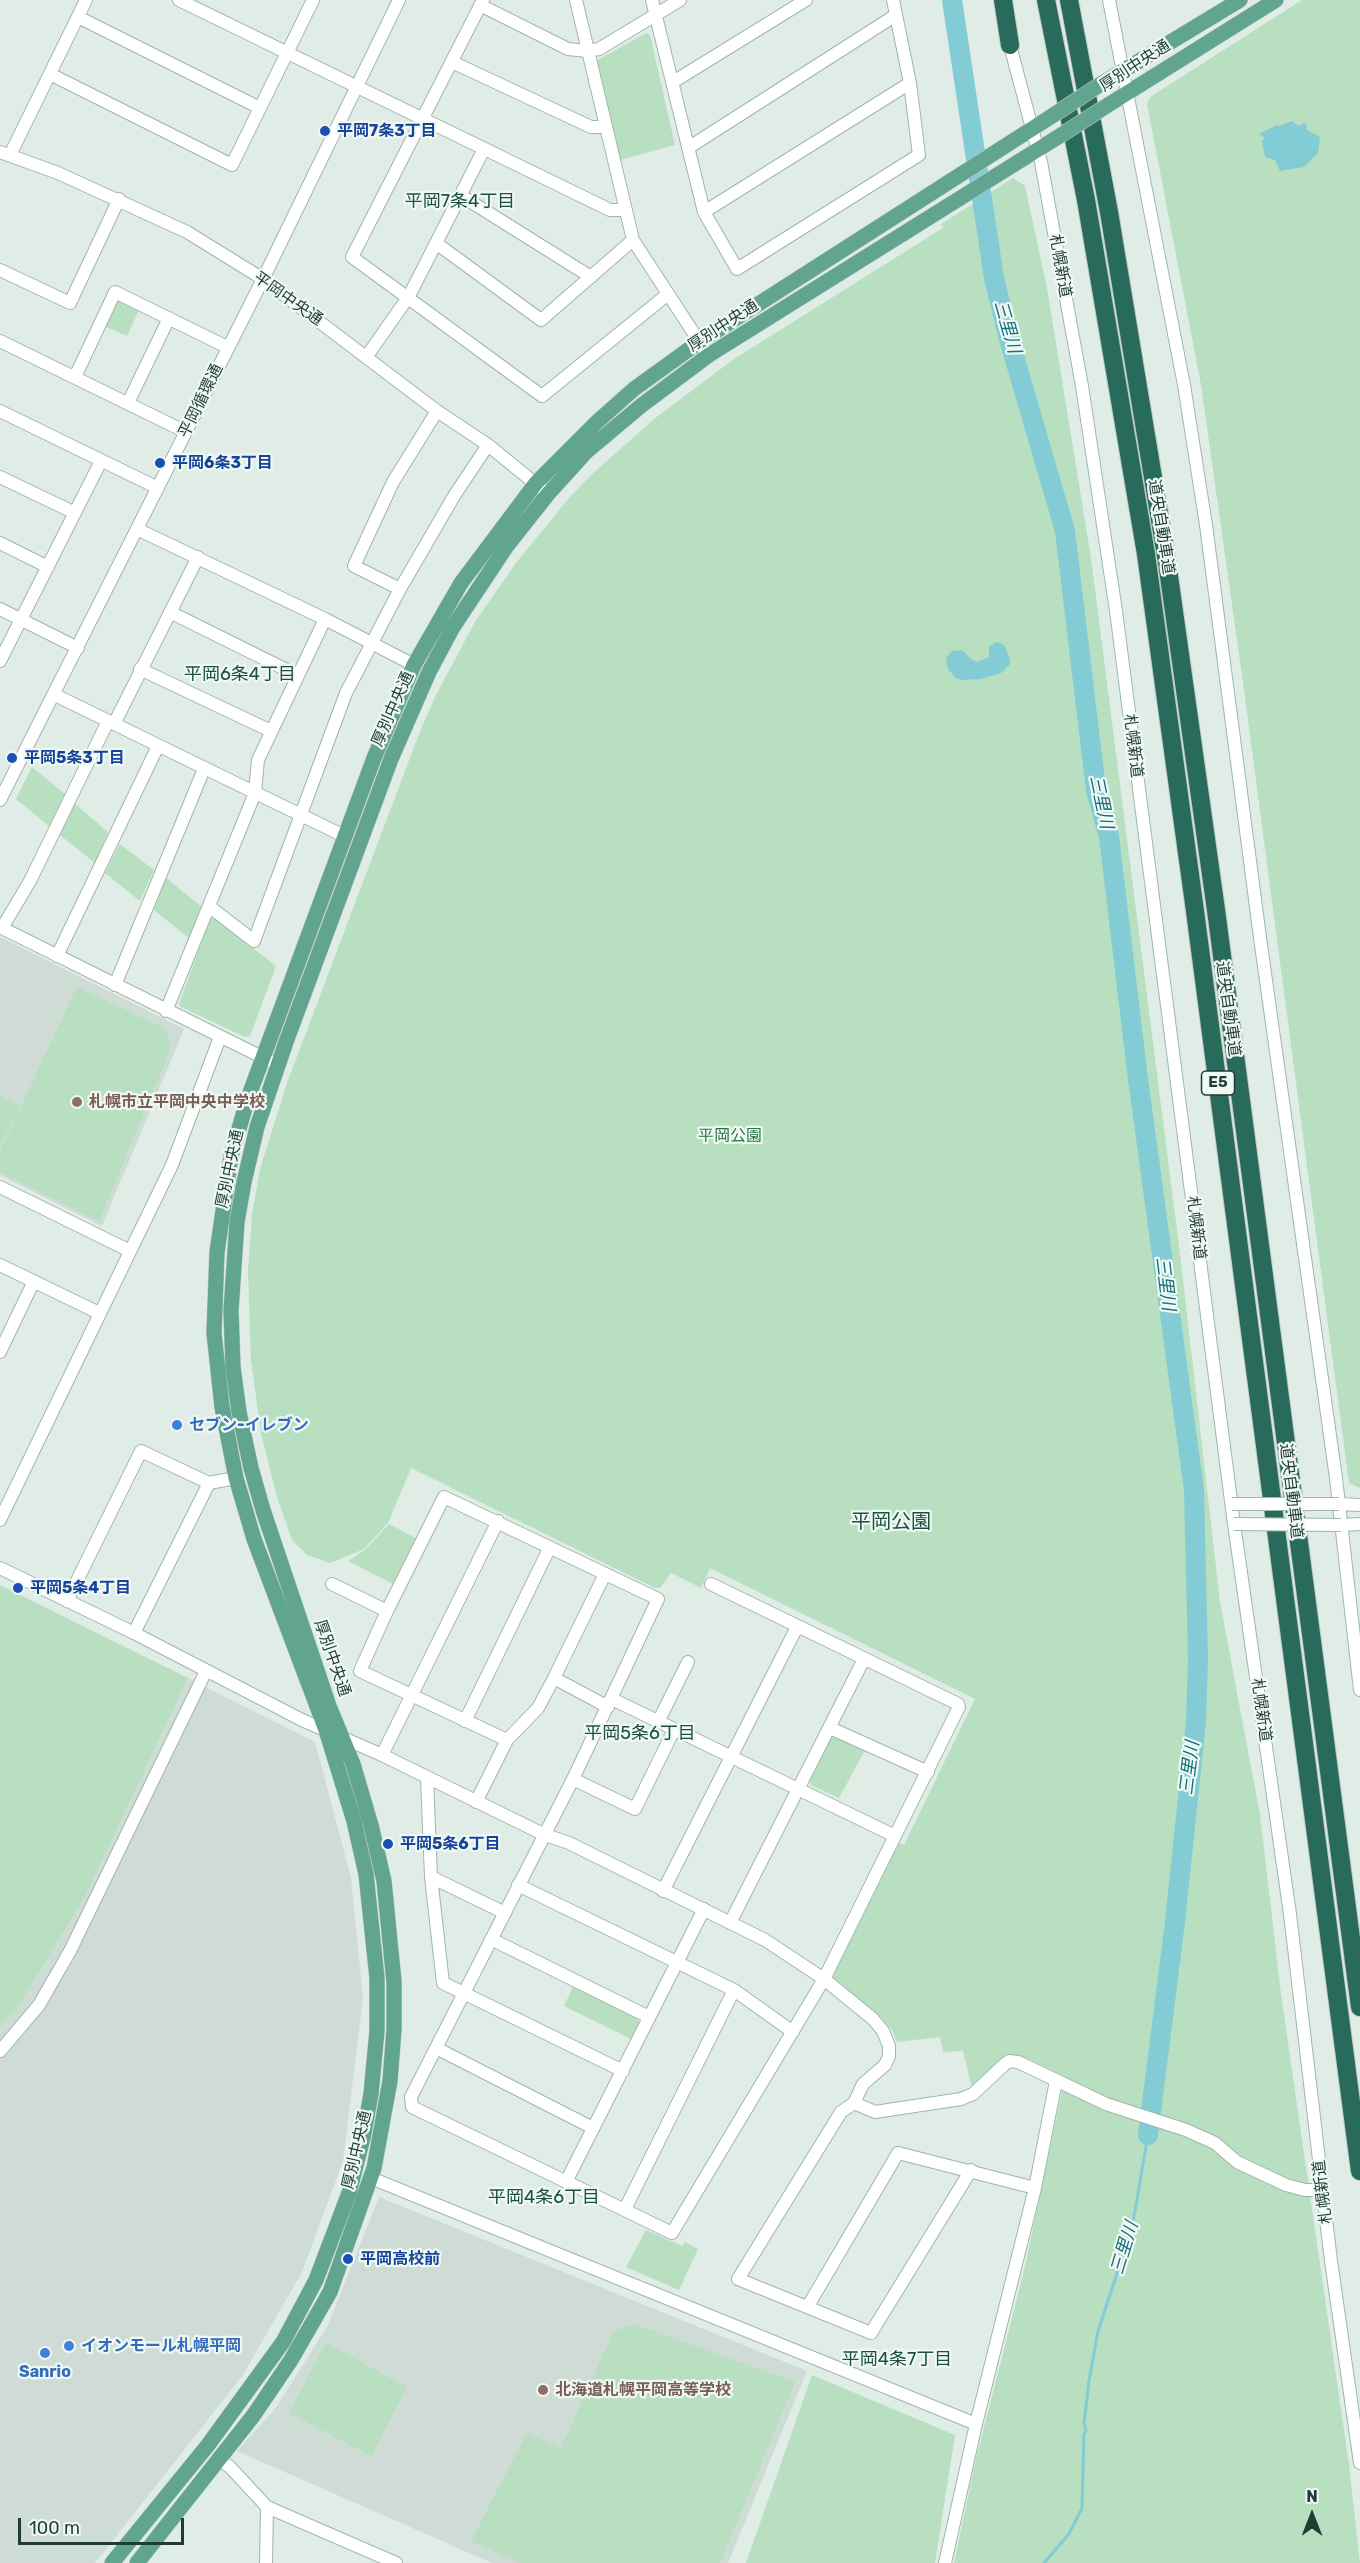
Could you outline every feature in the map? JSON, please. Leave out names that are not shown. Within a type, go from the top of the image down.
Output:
[{"type":"highway","points":[[1003,0],[1010,45]]},
{"type":"highway","name":"道央自動車道","points":[[1046,0],[1086,200],[1146,554],[1360,2171]]},
{"type":"highway","name":"道央自動車道","points":[[1069,0],[1109,212],[1167,562],[1218,922],[1360,2007]]},
{"type":"main road","name":"厚別中央通","points":[[112,2563],[208,2445],[283,2342],[316,2280],[349,2193],[371,2094],[377,2031],[378,1978],[366,1874],[354,1821],[326,1730],[262,1560],[236,1478],[216,1368],[214,1333],[217,1252],[231,1156],[248,1098],[390,716],[414,665],[461,583],[536,483],[598,421],[634,389],[699,342],[1123,69],[1240,0]]},
{"type":"main road","name":"厚別中央通","points":[[136,2563],[253,2416],[291,2360],[330,2292],[371,2178],[390,2081],[394,2029],[393,1961],[384,1881],[372,1825],[263,1510],[244,1440],[233,1367],[231,1310],[237,1222],[257,1127],[277,1065],[391,759],[429,672],[453,627],[483,580],[548,494],[587,451],[642,405],[709,355],[1276,0]]},
{"type":"street","points":[[5,154],[50,74],[86,0]]},
{"type":"street","points":[[179,0],[610,210],[625,210]]},
{"type":"street","points":[[50,74],[232,165],[313,0]]},
{"type":"street","name":"平岡循環通","points":[[2,793],[55,694],[263,279],[399,0]]},
{"type":"street","points":[[576,0],[633,240],[709,355]]},
{"type":"street","points":[[652,0],[704,212],[737,269],[919,155],[910,83],[893,0]]},
{"type":"street","points":[[668,294],[542,396],[409,296],[352,257],[481,3],[568,50],[587,51],[599,50],[680,0]]},
{"type":"street","points":[[673,82],[806,0]]},
{"type":"street","name":"札幌新道","points":[[996,0],[1034,128],[1082,386],[1116,611],[1234,1524],[1290,1914],[1323,2190],[1360,2463]]},
{"type":"street","points":[[1109,0],[1184,385],[1206,525],[1339,1504],[1360,1690]]},
{"type":"street","points":[[688,148],[896,15]]},
{"type":"street","points":[[78,17],[260,108]]},
{"type":"street","points":[[452,62],[591,127],[605,127]]},
{"type":"street","points":[[704,212],[910,83]]},
{"type":"street","points":[[367,356],[409,296],[484,149]]},
{"type":"street","name":"平岡中央通","points":[[5,154],[58,172],[187,231],[263,279],[437,411],[488,445],[548,494]]},
{"type":"street","points":[[460,195],[591,278]]},
{"type":"street","points":[[0,270],[70,303],[119,200]]},
{"type":"street","points":[[436,243],[541,320],[633,240]]},
{"type":"street","points":[[75,377],[115,292],[227,347]]},
{"type":"street","points":[[128,403],[169,318]]},
{"type":"street","points":[[0,341],[186,432]]},
{"type":"street","points":[[0,411],[158,488]]},
{"type":"street","points":[[400,589],[354,566],[393,483],[437,411]]},
{"type":"street","points":[[210,907],[254,941],[346,693],[400,589],[454,496],[488,445]]},
{"type":"street","points":[[0,660],[101,461]]},
{"type":"street","points":[[0,477],[75,513]]},
{"type":"street","points":[[137,529],[325,619],[414,665]]},
{"type":"street","points":[[0,543],[48,567]]},
{"type":"street","points":[[198,557],[30,881],[1,928],[277,1065]]},
{"type":"street","points":[[0,609],[78,648]]},
{"type":"street","points":[[170,612],[297,675]]},
{"type":"street","points":[[166,1011],[255,793],[258,760],[325,619]]},
{"type":"street","points":[[140,669],[271,731]]},
{"type":"street","points":[[55,694],[344,836]]},
{"type":"street","points":[[57,956],[158,746]]},
{"type":"street","points":[[115,985],[204,769]]},
{"type":"street","points":[[0,1520],[172,1165],[220,1036]]},
{"type":"street","points":[[0,1187],[130,1251]]},
{"type":"street","points":[[0,1265],[99,1313]]},
{"type":"street","points":[[0,1352],[34,1281]]},
{"type":"street","points":[[67,1601],[141,1451],[209,1483],[236,1478]]},
{"type":"street","points":[[135,1634],[209,1483]]},
{"type":"street","points":[[507,1740],[360,1671],[444,1497],[658,1599],[573,1779],[411,2097],[412,2107],[672,2233],[824,1979],[928,1773],[958,1704],[711,1584]]},
{"type":"street","points":[[1232,1504],[1360,1504]]},
{"type":"street","points":[[382,1755],[498,1521]]},
{"type":"street","points":[[1234,1524],[1360,1524]]},
{"type":"street","points":[[465,1721],[550,1547]]},
{"type":"street","points":[[0,1568],[326,1730],[543,1834],[569,1844],[765,1940],[824,1979],[873,2019],[887,2038],[889,2056],[885,2065],[863,2084],[854,2103],[841,2112],[738,2279],[871,2333],[971,2170]]},
{"type":"street","points":[[476,1802],[507,1740],[538,1708],[605,1574]]},
{"type":"street","points":[[332,1584],[387,1611]]},
{"type":"street","points":[[663,1891],[797,1627]]},
{"type":"street","points":[[730,1923],[864,1659]]},
{"type":"street","points":[[658,1722],[688,1662]]},
{"type":"street","points":[[0,2051],[39,2005],[70,1951],[206,1671]]},
{"type":"street","points":[[554,1678],[658,1722],[895,1836]]},
{"type":"street","points":[[830,1728],[928,1773]]},
{"type":"street","points":[[573,1779],[635,1809],[674,1730]]},
{"type":"street","points":[[427,1778],[431,1877],[443,1983],[622,2071]]},
{"type":"street","points":[[431,1877],[505,1913]]},
{"type":"street","points":[[518,1885],[734,1990],[793,2032]]},
{"type":"street","points":[[566,2182],[704,1909]]},
{"type":"street","points":[[491,1939],[650,2017]]},
{"type":"street","points":[[625,2209],[734,1990]]},
{"type":"street","points":[[436,2048],[593,2128]]},
{"type":"street","points":[[854,2103],[875,2112],[961,2099],[973,2094],[1009,2061],[1018,2062],[1128,2112],[1163,2122],[1215,2143],[1238,2162],[1286,2185],[1305,2190],[1323,2190]]},
{"type":"street","points":[[945,2563],[976,2424],[1035,2187],[1056,2080]]},
{"type":"street","points":[[808,2306],[898,2153],[1035,2187]]},
{"type":"street","points":[[371,2178],[976,2424]]},
{"type":"street","points":[[218,2459],[230,2467],[267,2507],[396,2563]]},
{"type":"street","points":[[266,2563],[267,2507]]},
{"type":"shaded area","name":"札幌市立平岡中央中学校","points":[[0,937],[184,1029],[102,1226],[0,1175]]},
{"type":"shaded area","points":[[188,1678],[315,1742],[351,1878],[363,1998],[343,2161],[302,2272],[243,2375],[95,2563],[0,2563],[0,2026],[20,2004],[86,1895]]},
{"type":"shaded area","name":"北海道札幌平岡高等学校","points":[[379,2197],[807,2371],[728,2563],[492,2563],[237,2451],[275,2409],[328,2325]]},
{"type":"green space","points":[[1302,0],[1360,0],[1360,1488],[1349,1483],[1242,675],[1201,385],[1147,104],[1150,97]]},
{"type":"green space","points":[[646,33],[650,35],[675,145],[620,160],[596,61]]},
{"type":"green space","name":"平岡公園","points":[[1013,178],[1025,186],[1047,288],[1091,558],[1180,1254],[1220,1602],[1260,1815],[1281,1994],[1349,2465],[1360,2563],[954,2563],[976,2459],[1024,2271],[1065,2077],[1031,2060],[1008,2056],[998,2061],[972,2088],[963,2051],[943,2052],[940,2037],[897,2042],[892,2030],[881,2017],[833,1979],[835,1968],[897,1842],[904,1845],[975,1699],[710,1568],[701,1588],[671,1573],[660,1588],[655,1588],[411,1468],[388,1523],[364,1549],[330,1563],[307,1555],[292,1540],[277,1497],[261,1433],[251,1360],[248,1270],[252,1215],[260,1169],[287,1083],[419,734],[436,695],[475,622],[516,563],[569,498],[591,475],[654,419],[734,359],[943,228],[941,224]]},
{"type":"green space","points":[[115,292],[141,305],[127,336],[100,324]]},
{"type":"green space","points":[[32,767],[65,794],[49,826],[16,799]]},
{"type":"green space","points":[[75,804],[108,832],[95,863],[60,835]]},
{"type":"green space","points":[[120,844],[154,870],[140,901],[105,873]]},
{"type":"green space","points":[[166,878],[202,907],[190,939],[154,910]]},
{"type":"green space","points":[[215,918],[276,966],[250,1036],[245,1037],[179,1004],[210,919]]},
{"type":"green space","name":"札幌市立平岡中央中学校","points":[[77,987],[166,1029],[171,1048],[99,1221],[0,1172],[0,1151]]},
{"type":"green space","points":[[0,1096],[20,1106],[0,1146]]},
{"type":"green space","points":[[389,1524],[416,1538],[393,1584],[348,1561],[366,1549]]},
{"type":"green space","points":[[0,1585],[188,1678],[86,1895],[20,2004],[0,2026]]},
{"type":"green space","points":[[836,1737],[865,1750],[839,1798],[811,1785],[810,1781],[831,1738]]},
{"type":"green space","points":[[573,1987],[637,2018],[639,2023],[631,2039],[564,2006]]},
{"type":"green space","points":[[646,2230],[682,2246],[685,2242],[698,2249],[679,2290],[626,2267]]},
{"type":"green space","points":[[634,2324],[795,2382],[720,2563],[521,2563],[471,2541],[527,2433],[561,2448],[614,2331]]},
{"type":"green space","points":[[326,2343],[407,2387],[371,2456],[289,2413]]},
{"type":"green space","points":[[812,2375],[955,2435],[935,2563],[746,2563]]},
{"type":"water","points":[[1292,121],[1298,126],[1304,123],[1307,130],[1320,137],[1318,153],[1304,167],[1280,171],[1275,160],[1265,157],[1262,141],[1265,138],[1259,134]]},
{"type":"water","points":[[997,642],[1004,645],[1010,659],[1010,664],[1001,673],[981,679],[962,680],[956,678],[948,669],[946,658],[952,651],[962,650],[977,662],[989,657],[989,646]]},
{"type":"waterway","name":"三里川","points":[[952,0],[994,278],[1009,339],[1065,531],[1096,790],[1109,837],[1138,1079],[1194,1490],[1198,1659],[1196,1721],[1175,1922],[1148,2135]]},
{"type":"waterway","name":"三里川","points":[[1044,2563],[1069,2534],[1082,2508],[1084,2434],[1086,2431],[1084,2423],[1089,2381],[1098,2331],[1132,2228],[1148,2135]]},
{"type":"place","name":"平岡7条3丁目","points":[[325,131]]},
{"type":"place","name":"平岡6条3丁目","points":[[160,463]]},
{"type":"place","name":"平岡5条3丁目","points":[[12,758]]},
{"type":"place","name":"札幌市立平岡中央中学校","points":[[77,1102]]},
{"type":"place","name":"セブン-イレブン","points":[[177,1425]]},
{"type":"place","name":"平岡5条4丁目","points":[[18,1588]]},
{"type":"place","name":"平岡5条6丁目","points":[[388,1844]]},
{"type":"place","name":"平岡高校前","points":[[348,2259]]},
{"type":"place","name":"イオンモール札幌平岡","points":[[69,2346]]},
{"type":"place","name":"Sanrio","points":[[45,2353]]},
{"type":"place","name":"北海道札幌平岡高等学校","points":[[543,2390]]},
{"type":"district","name":"平岡7条4丁目","points":[[460,202]]},
{"type":"district","name":"平岡6条4丁目","points":[[240,675]]},
{"type":"district","name":"平岡公園","points":[[891,1522]]},
{"type":"district","name":"平岡5条6丁目","points":[[640,1734]]},
{"type":"district","name":"平岡4条6丁目","points":[[544,2198]]},
{"type":"district","name":"平岡4条7丁目","points":[[897,2360]]}]
